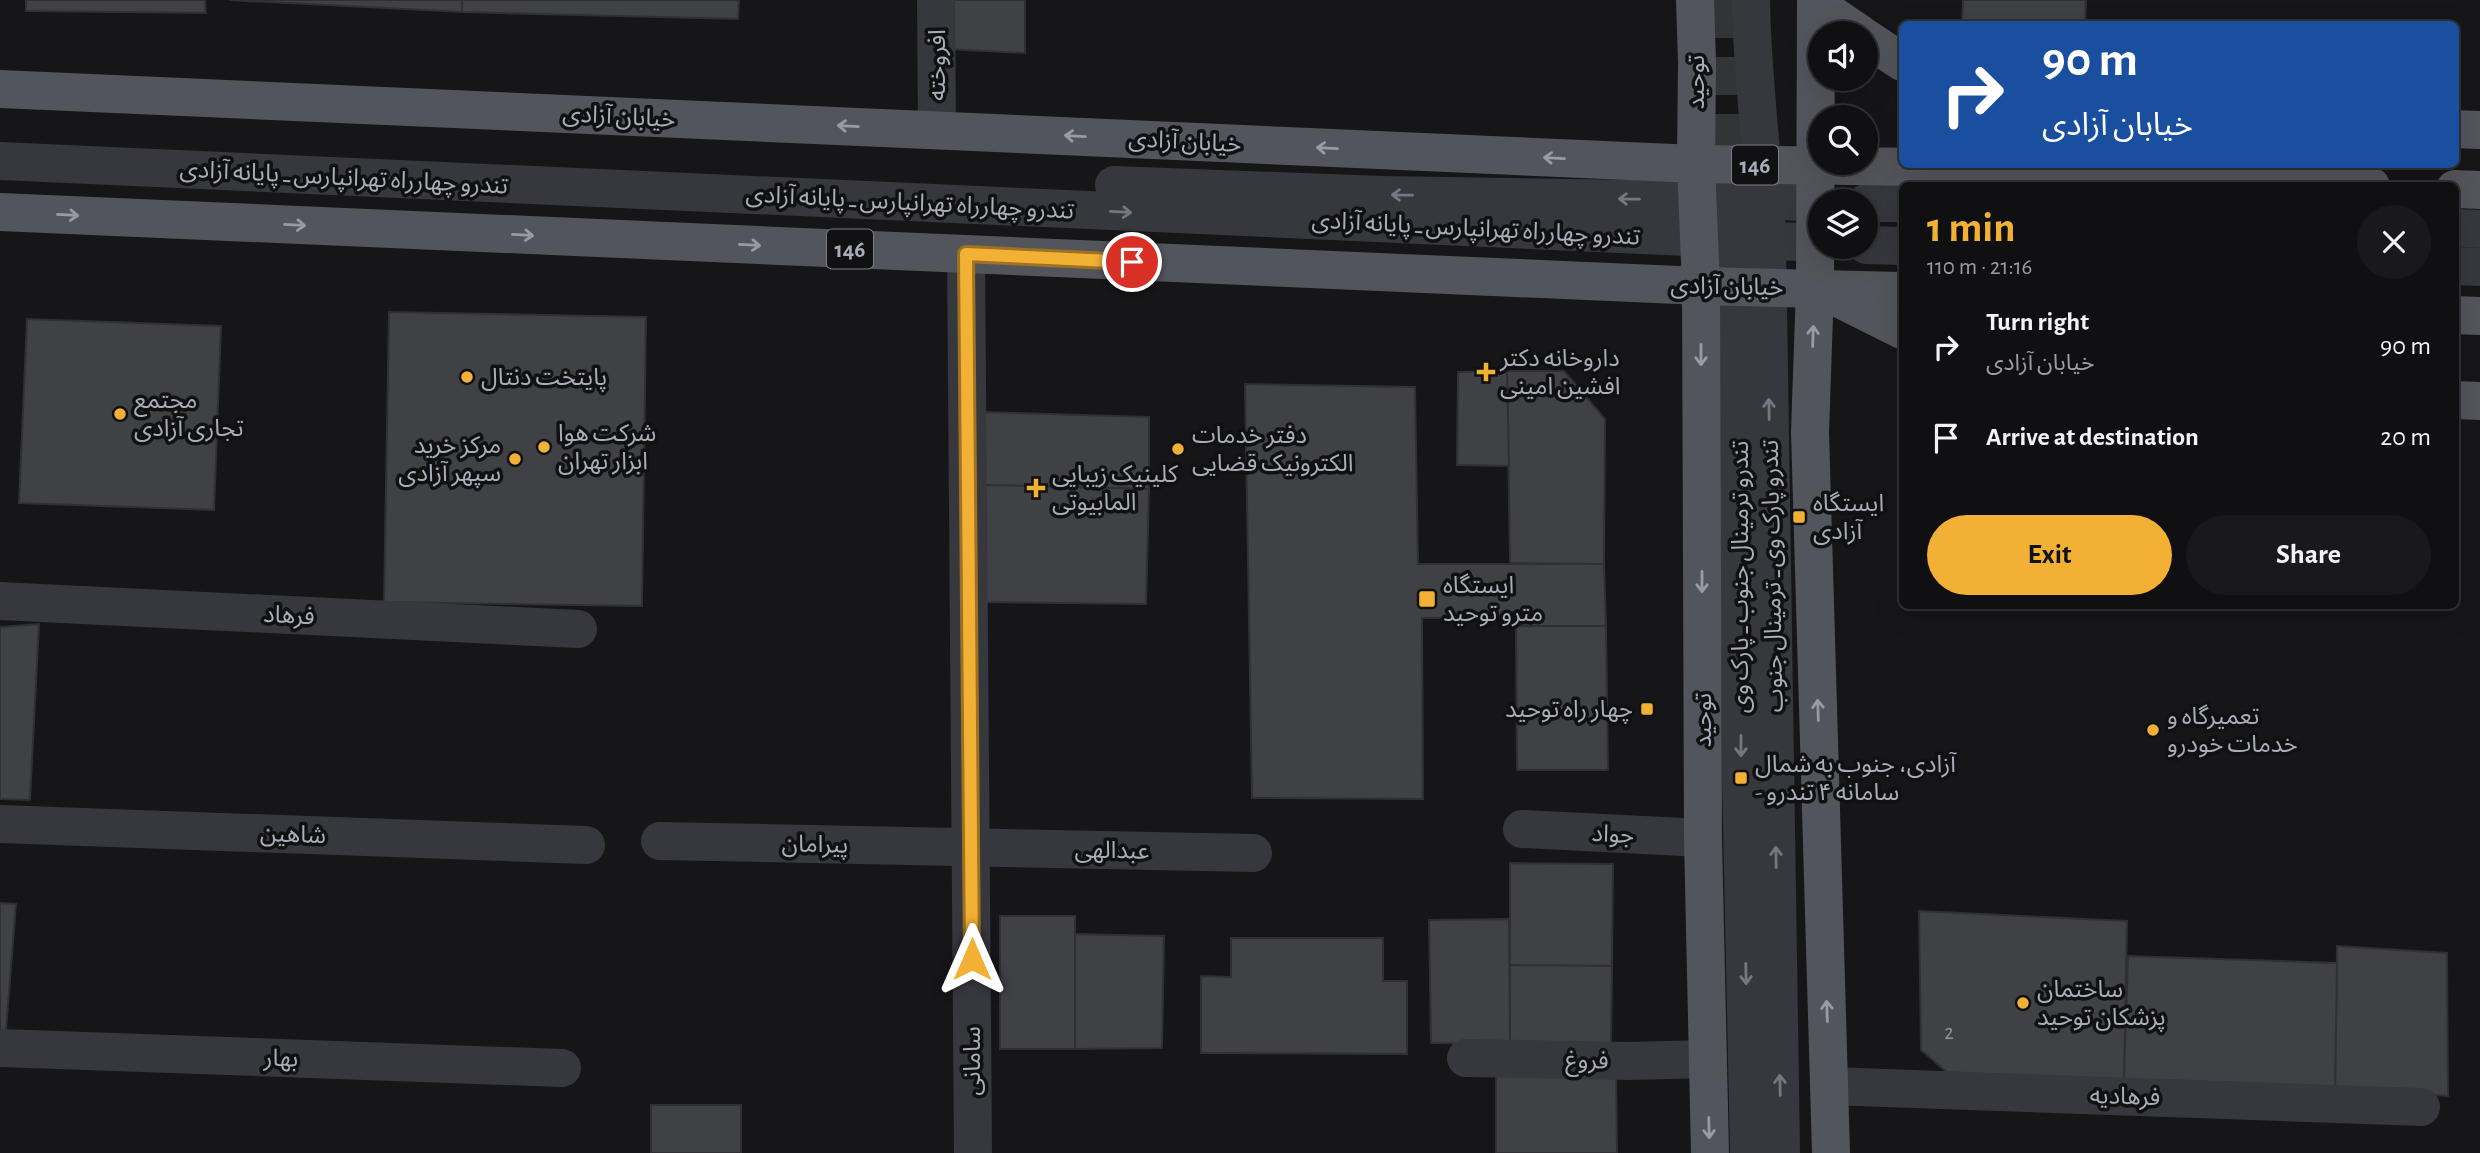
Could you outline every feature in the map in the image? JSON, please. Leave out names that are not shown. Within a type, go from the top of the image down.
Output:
[{"type":"main road","name":"توحید","points":[[1695,0],[1699,239],[1735,286],[1703,838],[1710,1153]]},
{"type":"main road","points":[[1816,2],[1842,21]]},
{"type":"main road","points":[[1816,2],[1821,183],[1913,168]]},
{"type":"main road","points":[[1878,46],[1899,60]]},
{"type":"main road","name":"خیابان آزادی","points":[[0,89],[937,130],[1697,182],[1751,183]]},
{"type":"main road","points":[[2459,129],[2480,130]]},
{"type":"main road","points":[[1878,155],[1899,151]]},
{"type":"main road","points":[[1943,168],[2276,182]]},
{"type":"main road","points":[[2459,189],[2480,190]]},
{"type":"main road","name":"خیابان آزادی","points":[[0,212],[1899,291]]},
{"type":"main road","points":[[1816,259],[1810,432],[1830,1153]]},
{"type":"main road","points":[[1815,287],[1899,329]]},
{"type":"main road","points":[[2459,315],[2480,316]]},
{"type":"main road","points":[[2459,400],[2480,401]]},
{"type":"street","name":"افروخته","points":[[936,0],[937,130]]},
{"type":"street","points":[[1733,0],[1751,183]]},
{"type":"street","points":[[1751,0],[1752,240]]},
{"type":"street","points":[[0,148],[1382,195],[1697,182]]},
{"type":"street","name":"تندرو چهارراه تهرانپارس ـ پایانه آزادی","points":[[0,161],[1808,243]]},
{"type":"street","points":[[1751,183],[1821,183]]},
{"type":"street","points":[[1878,203],[1899,203]]},
{"type":"street","points":[[2459,228],[2480,229]]},
{"type":"street","name":"تندرو ترمینال جنوب ـ پارک وی","points":[[1749,1153],[1735,286],[1752,240]]},
{"type":"street","points":[[1878,245],[1899,246]]},
{"type":"street","name":"سامانی","points":[[966,254],[973,1153]]},
{"type":"street","points":[[2459,266],[2480,267]]},
{"type":"street","name":"تندرو پارک وی ـ ترمینال جنوب","points":[[1735,286],[1781,1153]]},
{"type":"street","name":"فرهاد","points":[[0,601],[578,629]]},
{"type":"street","name":"شاهین","points":[[0,824],[586,845]]},
{"type":"street","name":"جواد","points":[[1522,829],[1703,838]]},
{"type":"street","name":"پیرامان","points":[[660,841],[971,848]]},
{"type":"street","name":"عبدالهی","points":[[971,848],[1253,853]]},
{"type":"street","name":"بهار","points":[[0,1048],[562,1069]]},
{"type":"street","name":"فروغ","points":[[1466,1058],[1629,1061],[1708,1059]]},
{"type":"street","name":"فرهادیه","points":[[1829,1086],[2421,1107]]},
{"type":"building","points":[[26,0],[205,0],[206,13],[26,11]]},
{"type":"building","points":[[229,0],[462,0],[462,12]]},
{"type":"building","points":[[462,0],[739,0],[738,19],[462,12]]},
{"type":"building","points":[[946,0],[1025,0],[1025,53],[946,49]]},
{"type":"building","points":[[1963,0],[2086,0],[2085,21],[1962,21]]},
{"type":"building","name":"مرکز خرید سپهر آزادی","points":[[389,312],[646,317],[642,606],[384,602]]},
{"type":"building","name":"مجتمع تجاری آزادی","points":[[27,319],[221,326],[214,510],[19,503]]},
{"type":"building","points":[[1507,371],[1564,371],[1605,419],[1604,564],[1510,563]]},
{"type":"building","points":[[1507,371],[1509,466],[1457,465],[1458,372]]},
{"type":"building","name":"ایستگاه مترو توحید","points":[[1245,384],[1415,387],[1418,564],[1604,564],[1606,626],[1516,626],[1517,618],[1422,618],[1423,799],[1252,798]]},
{"type":"building","points":[[985,412],[1149,417],[1149,489],[985,485]]},
{"type":"building","points":[[985,485],[1149,489],[1146,604],[982,602]]},
{"type":"building","points":[[39,624],[30,800],[0,799],[0,627]]},
{"type":"building","points":[[1516,626],[1606,626],[1608,770],[1517,770]]},
{"type":"building","points":[[1510,863],[1613,864],[1612,966],[1510,965]]},
{"type":"building","points":[[0,903],[16,904],[6,1030],[0,1030]]},
{"type":"building","name":"ساختمان پزشکان توحید","points":[[1919,911],[2127,921],[2124,1080],[1949,1074],[1921,1050]]},
{"type":"building","points":[[1000,916],[1075,916],[1075,1049],[1000,1049]]},
{"type":"building","points":[[1509,919],[1510,1044],[1431,1043],[1429,920]]},
{"type":"building","points":[[1075,934],[1164,936],[1162,1048],[1075,1049]]},
{"type":"building","points":[[1231,938],[1383,938],[1383,981],[1407,981],[1407,1054],[1201,1053],[1201,976],[1231,977]]},
{"type":"building","points":[[2337,946],[2447,953],[2448,1096],[2335,1089]]},
{"type":"building","points":[[2128,956],[2337,963],[2335,1089],[2124,1080]]},
{"type":"building","points":[[1510,965],[1612,966],[1611,1047],[1510,1046]]},
{"type":"building","points":[[1616,1072],[1617,1153],[1496,1153],[1496,1073]]},
{"type":"building","points":[[651,1105],[741,1105],[741,1153],[651,1153]]},
{"type":"tunnel","points":[[1724,0],[1725,197]]},
{"type":"place","name":"داروخانه دکتر افشین امینی","points":[[1486,372]]},
{"type":"place","name":"پایتخت دنتال","points":[[467,377]]},
{"type":"place","name":"مجتمع تجاری آزادی","points":[[120,414]]},
{"type":"place","name":"شرکت هوا ابزار تهران","points":[[544,447]]},
{"type":"place","name":"دفتر خدمات الکترونیک قضایی","points":[[1178,449]]},
{"type":"place","name":"مرکز خرید سپهر آزادی","points":[[515,459]]},
{"type":"place","name":"کلینیک زیبایی المابیوتی","points":[[1036,488]]},
{"type":"place","name":"ایستگاه آزادی","points":[[1799,517]]},
{"type":"place","name":"ایستگاه مترو توحید","points":[[1427,599]]},
{"type":"place","name":"چهار راه توحید","points":[[1647,709]]},
{"type":"place","name":"تعمیرگاه و خدمات خودرو","points":[[2153,730]]},
{"type":"place","name":"آزادی، جنوب به شمال - سامانه ۴ تندرو","points":[[1741,778]]},
{"type":"place","name":"ساختمان پزشکان توحید","points":[[2023,1003]]},
{"type":"route","points":[[972,959],[966,254],[1132,262]]}]
